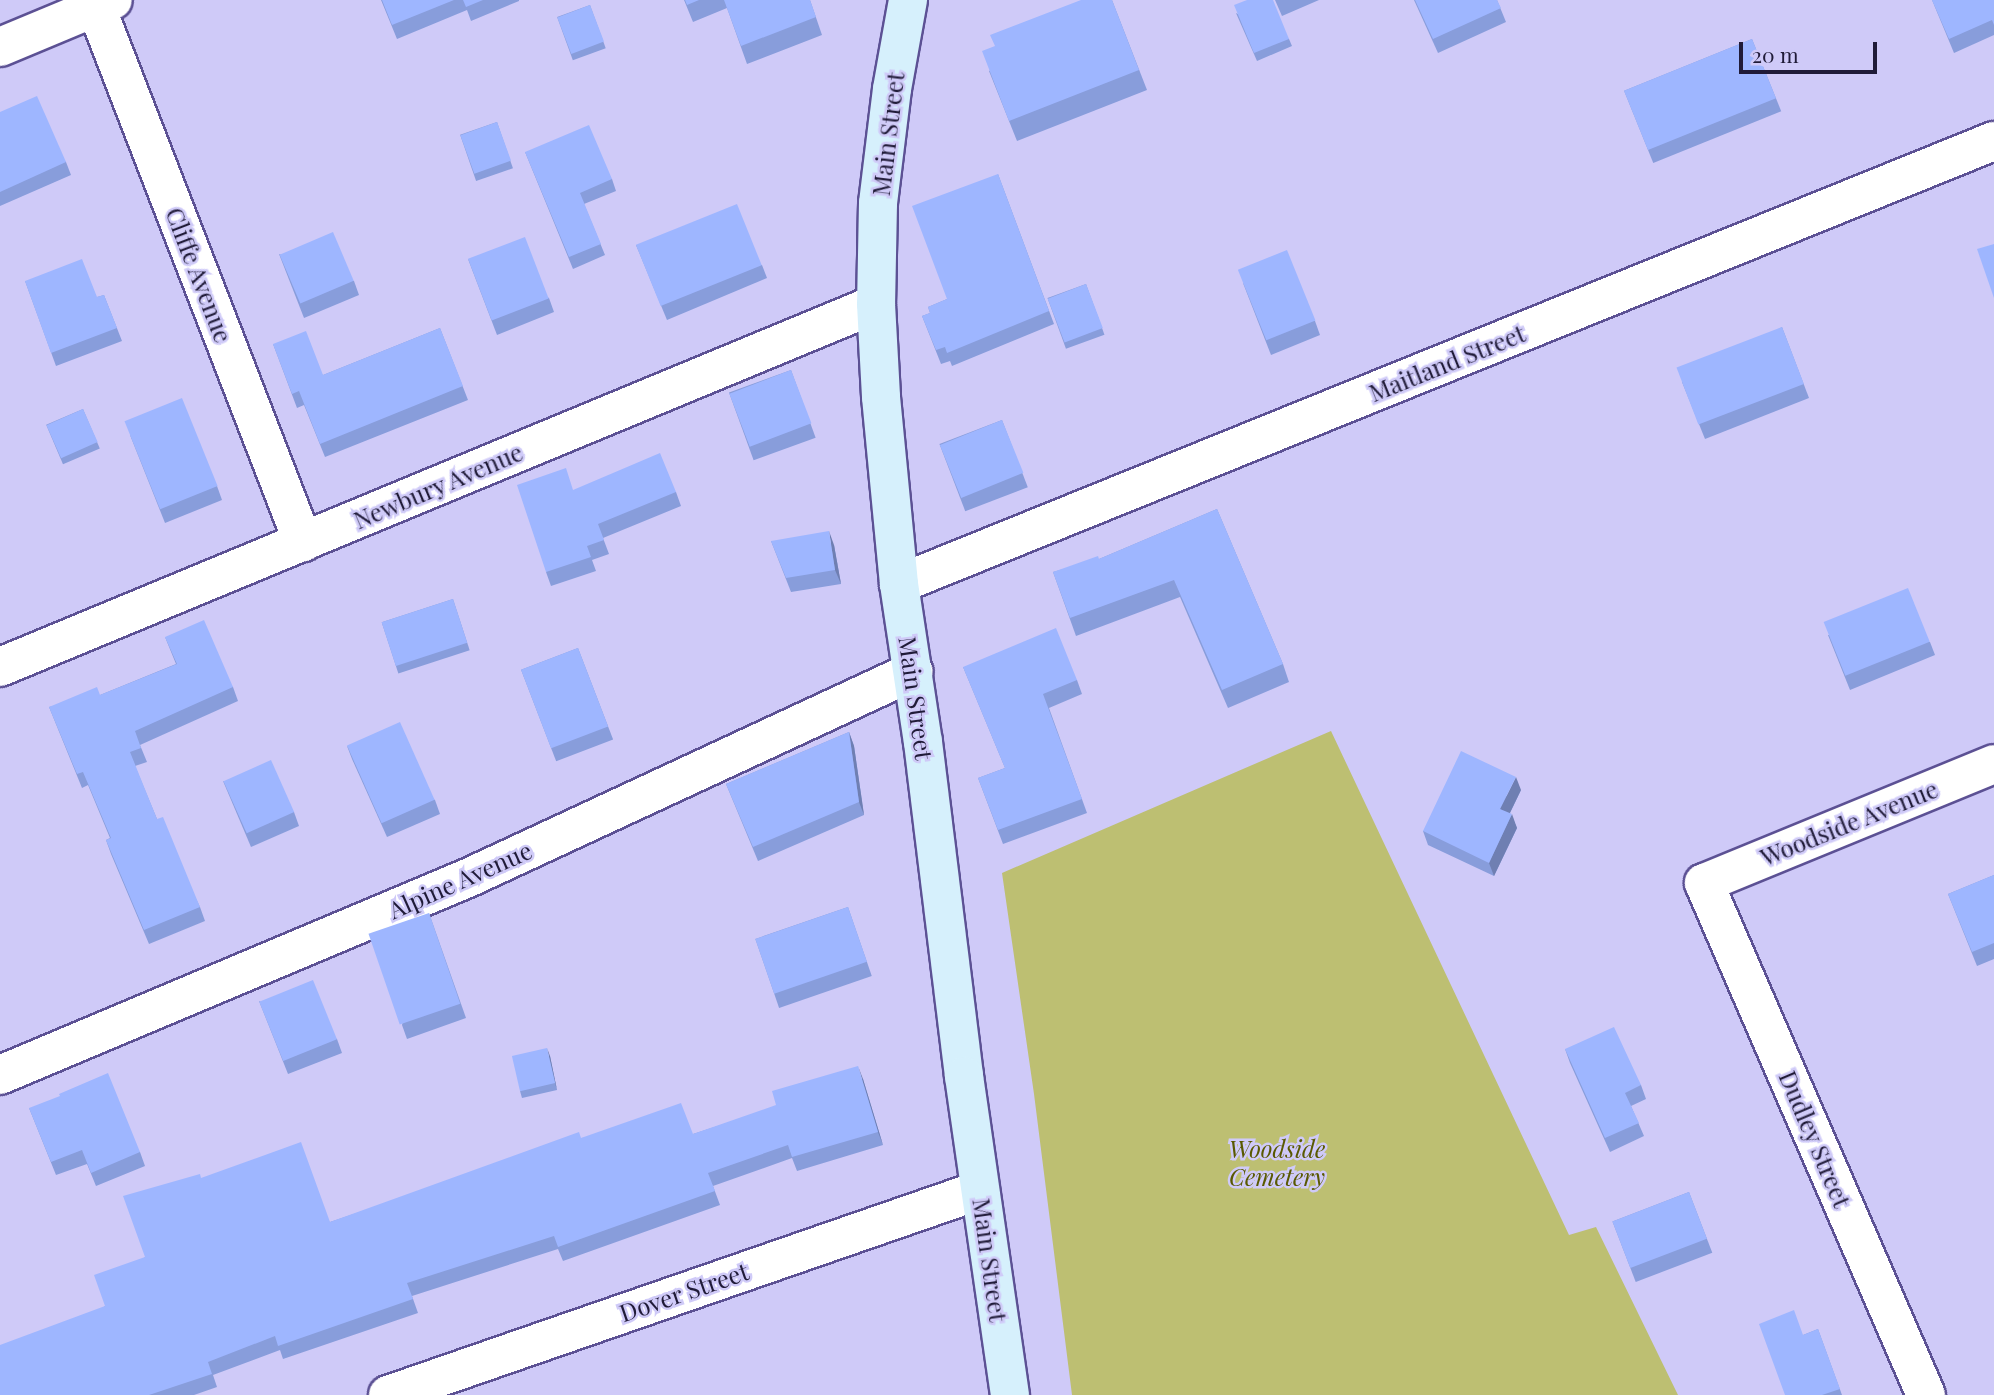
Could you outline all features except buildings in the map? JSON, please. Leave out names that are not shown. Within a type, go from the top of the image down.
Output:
[{"type":"main road","name":"Main Street","points":[[908,0],[883,152],[876,304],[881,397],[899,584],[914,671],[980,1190],[1010,1395]]},
{"type":"street","points":[[0,47],[104,4]]},
{"type":"street","name":"Cliffe Avenue","points":[[104,4],[303,542]]},
{"type":"street","name":"Maitland Street","points":[[899,584],[1994,141]]},
{"type":"street","name":"Newbury Avenue","points":[[0,667],[876,304]]},
{"type":"street","name":"Alpine Avenue","points":[[0,1074],[470,877],[914,671]]},
{"type":"street","name":"Woodside Avenue","points":[[1704,883],[1994,764]]},
{"type":"street","name":"Dudley Street","points":[[1704,883],[1926,1395]]},
{"type":"street","name":"Dover Street","points":[[388,1395],[980,1190]]},
{"type":"green space","name":"Woodside Cemetery","points":[[1331,731],[1569,1235],[1596,1227],[1678,1395],[1072,1395],[1034,1094],[1002,873]]}]
